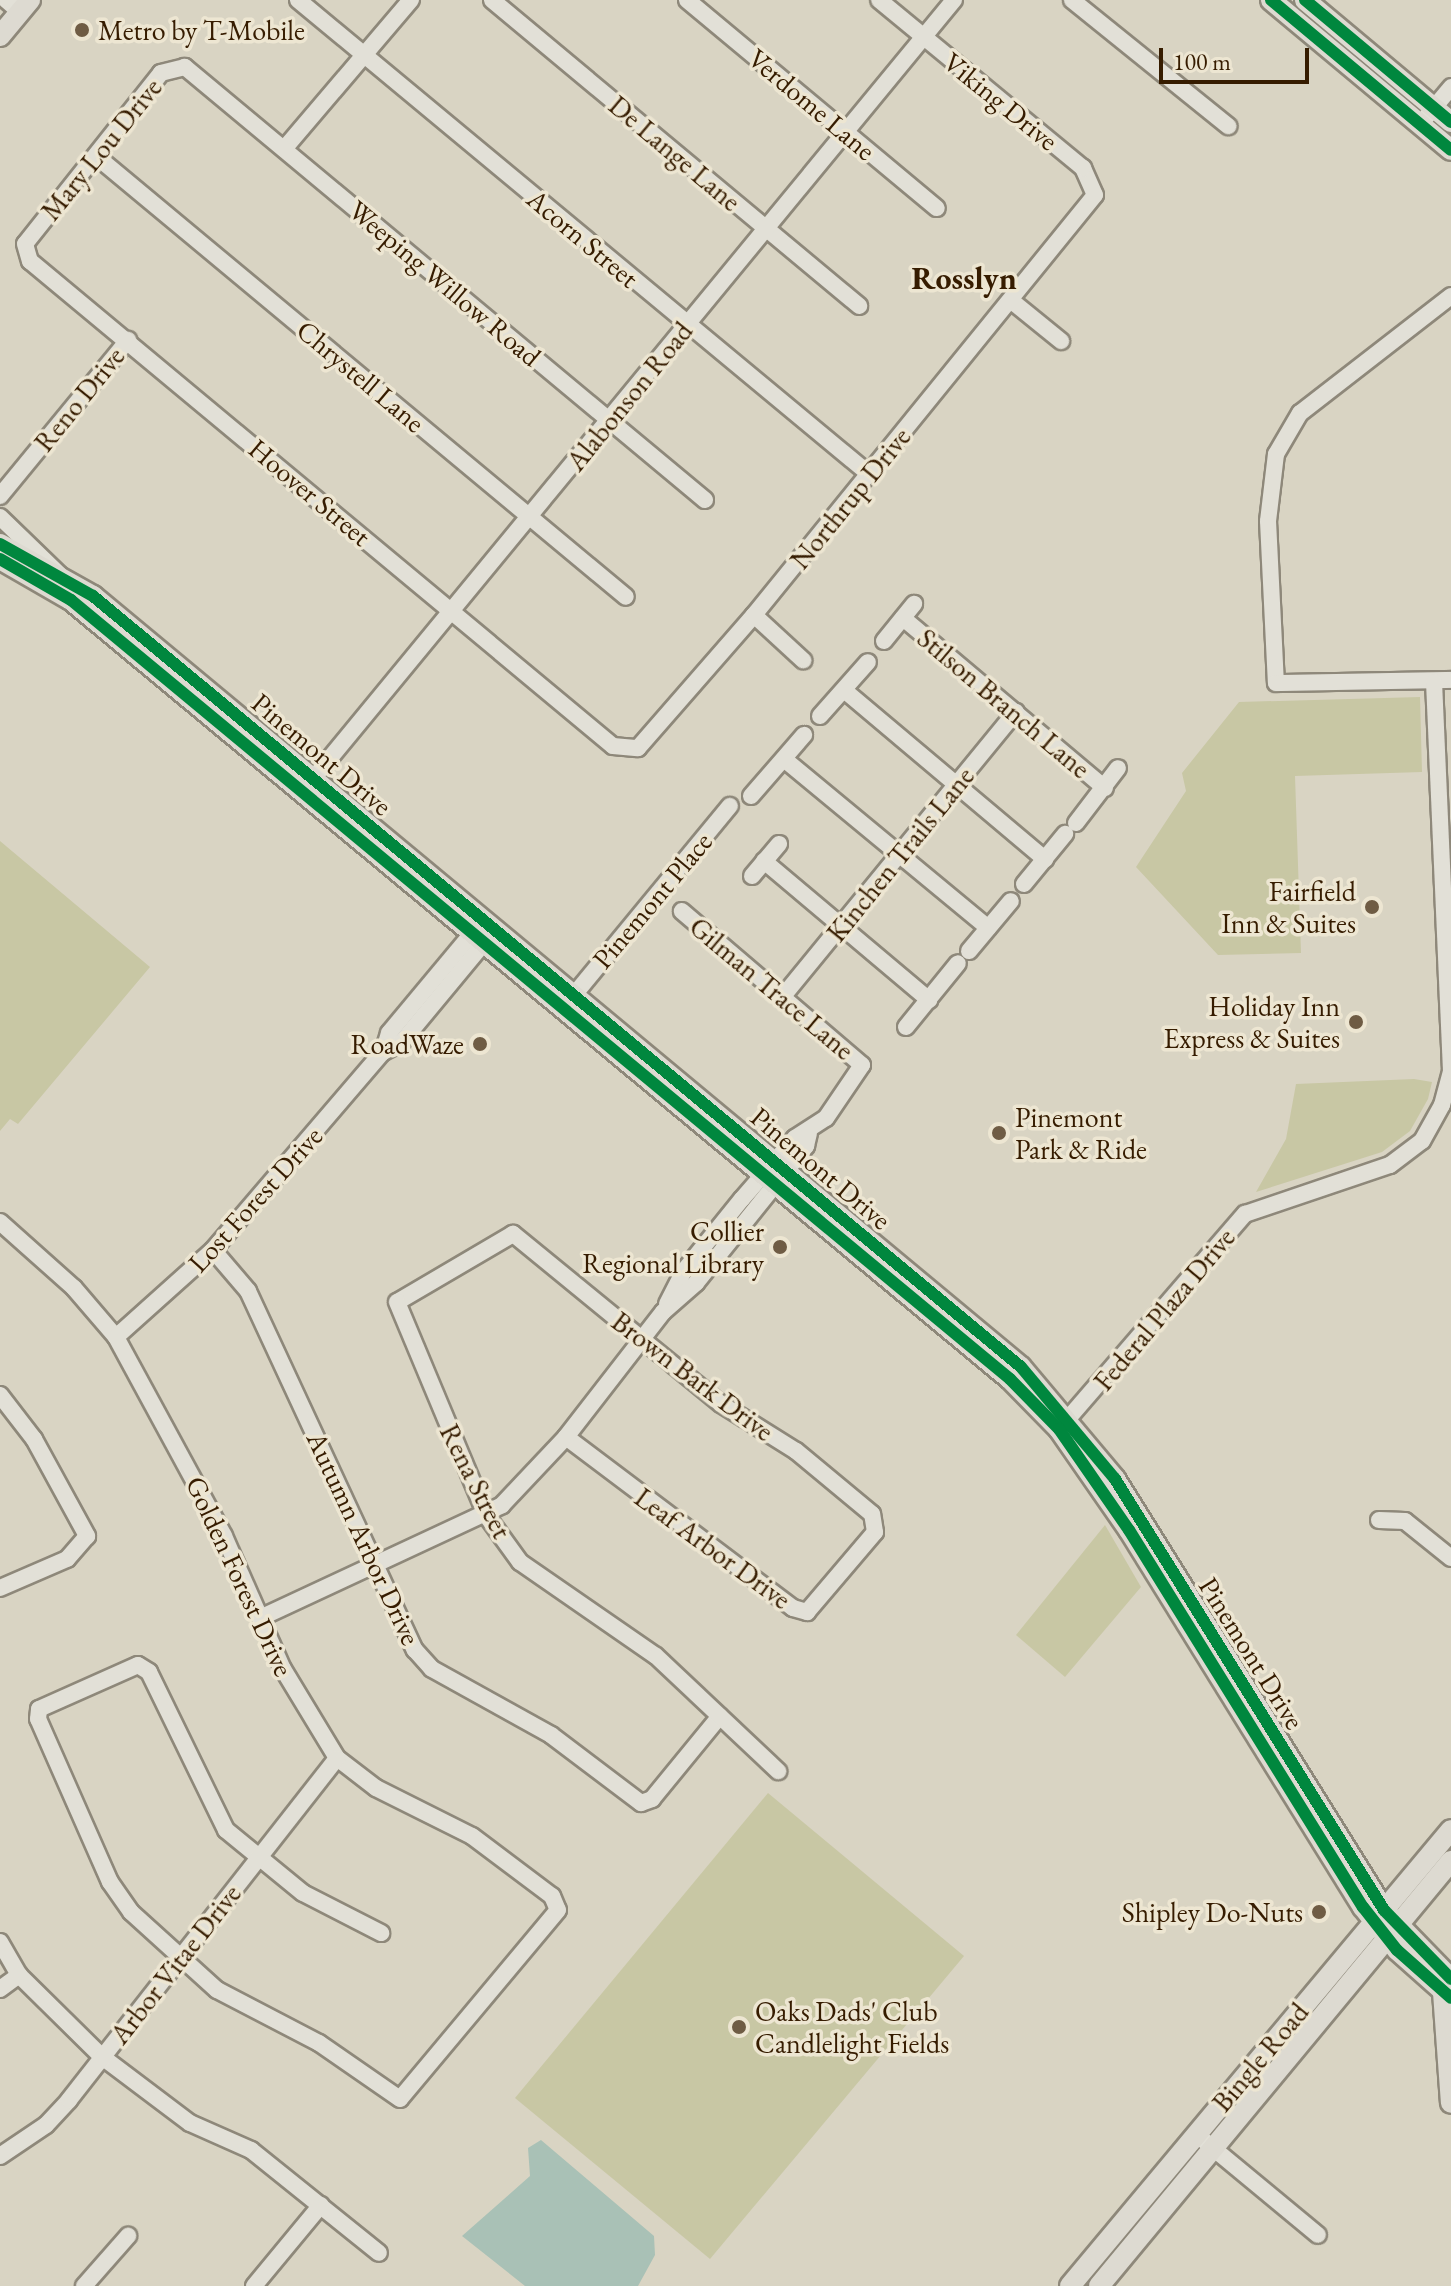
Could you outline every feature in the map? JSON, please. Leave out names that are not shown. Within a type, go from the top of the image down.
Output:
[{"type":"main road","points":[[1271,0],[1428,115],[1451,122]]},
{"type":"main road","points":[[1305,0],[1428,115],[1451,150]]},
{"type":"main road","points":[[0,36],[18,4]]},
{"type":"main road","name":"Pinemont Drive","points":[[0,544],[70,588],[775,1172],[1064,1424],[1215,1653],[1385,1924],[1448,1990]]},
{"type":"main road","name":"Pinemont Drive","points":[[0,559],[70,588]]},
{"type":"main road","name":"Pinemont Drive","points":[[484,931],[574,995],[633,1054]]},
{"type":"main road","name":"Bingle Road","points":[[1099,2286],[1289,2057],[1451,1830]]},
{"type":"main road","name":"Bingle Road","points":[[1070,2286],[1273,2041],[1385,1924],[1451,1861]]},
{"type":"main road","points":[[1448,1990],[1451,2103]]},
{"type":"main road","points":[[1273,2041],[1289,2057]]},
{"type":"street","name":"Acorn Street","points":[[298,0],[869,474]]},
{"type":"street","points":[[284,149],[411,0]]},
{"type":"street","name":"De Lange Lane","points":[[492,0],[859,306]]},
{"type":"street","name":"Verdome Lane","points":[[687,0],[937,208]]},
{"type":"street","name":"Viking Drive","points":[[879,0],[1083,168],[1095,195],[1084,213]]},
{"type":"street","name":"Alabonson Road","points":[[308,785],[954,0]]},
{"type":"street","points":[[1072,0],[1228,126]]},
{"type":"street","name":"Weeping Willow Road","points":[[185,67],[705,500]]},
{"type":"street","name":"Mary Lou Drive","points":[[25,244],[161,73],[185,67]]},
{"type":"street","points":[[1428,115],[1451,87]]},
{"type":"street","name":"Chrystell Lane","points":[[96,156],[626,597]]},
{"type":"street","name":"Northrup Drive","points":[[602,736],[625,751],[638,748],[754,615],[1084,213]]},
{"type":"street","name":"Hoover Street","points":[[25,244],[30,261],[602,736]]},
{"type":"street","points":[[1442,681],[1276,683],[1268,521],[1276,454],[1300,413],[1329,385],[1451,296]]},
{"type":"street","points":[[1013,302],[1061,341]]},
{"type":"street","name":"Reno Drive","points":[[0,496],[128,340]]},
{"type":"street","points":[[0,517],[70,588]]},
{"type":"street","name":"Stilson Branch Lane","points":[[884,641],[914,604]]},
{"type":"street","points":[[754,615],[803,660]]},
{"type":"street","name":"Stilson Branch Lane","points":[[903,618],[1105,788]]},
{"type":"street","points":[[820,716],[868,662]]},
{"type":"street","name":"Federal Plaza Drive","points":[[1064,1424],[1245,1214],[1390,1165],[1422,1141],[1442,1105],[1451,1071],[1442,681]]},
{"type":"street","points":[[844,690],[1045,859]]},
{"type":"street","name":"Kinchen Trails Lane","points":[[784,995],[1016,712]]},
{"type":"street","points":[[751,796],[804,735]]},
{"type":"street","points":[[784,759],[988,928]]},
{"type":"street","name":"Stilson Branch Lane","points":[[1024,884],[1105,788],[1118,768]]},
{"type":"street","name":"Pinemont Place","points":[[574,995],[730,806]]},
{"type":"street","points":[[752,876],[779,844]]},
{"type":"street","points":[[764,861],[929,1000]]},
{"type":"street","points":[[906,1027],[1011,901]]},
{"type":"street","name":"Gilman Trace Lane","points":[[682,911],[784,995],[862,1065],[809,1133],[795,1138],[775,1172]]},
{"type":"street","name":"Lost Forest Drive","points":[[116,1337],[213,1250],[383,1052],[401,1043],[423,1004],[484,931]]},
{"type":"street","points":[[260,1618],[486,1515],[566,1437],[663,1312],[696,1283],[775,1172]]},
{"type":"street","name":"Golden Forest Drive","points":[[0,1222],[74,1288],[116,1337],[175,1441],[305,1710],[337,1758],[376,1788],[472,1836],[552,1896],[558,1910],[551,1925],[400,2099],[387,2096],[319,2043],[242,2007],[180,1958]]},
{"type":"street","name":"Brown Bark Drive","points":[[469,1258],[513,1234],[640,1340],[872,1514],[875,1532],[853,1559]]},
{"type":"street","name":"Autumn Arbor Drive","points":[[213,1250],[248,1291],[415,1650],[432,1669],[551,1735],[630,1800],[652,1799],[720,1716]]},
{"type":"street","name":"Rena Street","points":[[469,1258],[404,1294],[396,1309],[486,1515],[520,1562],[656,1656],[778,1771]]},
{"type":"street","points":[[0,1395],[41,1450],[87,1536],[67,1559],[0,1588]]},
{"type":"street","name":"Leaf Arbor Drive","points":[[566,1437],[793,1608],[807,1612],[817,1606],[853,1559]]},
{"type":"street","points":[[1379,1520],[1405,1521],[1451,1558]]},
{"type":"street","points":[[180,1958],[131,1912],[110,1882],[38,1719],[39,1709],[138,1665],[149,1672],[208,1802],[226,1830],[303,1893],[381,1933]]},
{"type":"street","name":"Arbor Vitae Drive","points":[[0,2156],[46,2125],[337,1758]]},
{"type":"street","points":[[0,1942],[19,1975],[101,2056],[190,2123],[251,2150],[379,2253]]},
{"type":"street","points":[[0,1989],[19,1975]]},
{"type":"street","points":[[1196,2134],[1318,2235]]},
{"type":"street","points":[[254,2286],[321,2205]]},
{"type":"street","points":[[84,2286],[128,2236]]},
{"type":"green space","points":[[1420,697],[1422,772],[1295,776],[1301,953],[1218,955],[1136,867],[1186,791],[1182,773],[1239,702]]},
{"type":"green space","points":[[0,841],[150,967],[18,1124],[10,1119],[0,1131]]},
{"type":"green space","points":[[1414,1079],[1432,1082],[1428,1099],[1410,1131],[1382,1152],[1256,1192],[1286,1139],[1296,1084]]},
{"type":"green space","points":[[1105,1525],[1141,1587],[1065,1677],[1016,1635]]},
{"type":"green space","name":"Oaks Dads' Club Candlelight Fields","points":[[768,1793],[964,1956],[710,2259],[515,2098]]},
{"type":"shaded area","points":[[541,2140],[654,2236],[655,2255],[638,2286],[525,2286],[462,2236],[530,2176],[528,2148]]},
{"type":"cycle path","points":[[1271,0],[1451,150]]},
{"type":"cycle path","points":[[1305,0],[1451,122]]},
{"type":"cycle path","points":[[0,544],[93,596],[1021,1367],[1115,1479],[1384,1910],[1451,1979]]},
{"type":"cycle path","points":[[0,559],[71,600],[1010,1379],[1059,1429],[1129,1530],[1363,1907],[1397,1950],[1451,1998]]},
{"type":"place","name":"Metro by T-Mobile","points":[[82,30]]},
{"type":"place","name":"Fairfield Inn & Suites","points":[[1372,907]]},
{"type":"place","name":"Holiday Inn Express & Suites","points":[[1356,1022]]},
{"type":"place","name":"RoadWaze","points":[[480,1044]]},
{"type":"place","name":"Pinemont Park & Ride","points":[[999,1133]]},
{"type":"place","name":"Collier Regional Library","points":[[780,1247]]},
{"type":"place","name":"Shipley Do-Nuts","points":[[1319,1912]]},
{"type":"place","name":"Oaks Dads' Club Candlelight Fields","points":[[739,2027]]},
{"type":"district","name":"Rosslyn","points":[[964,278]]}]
